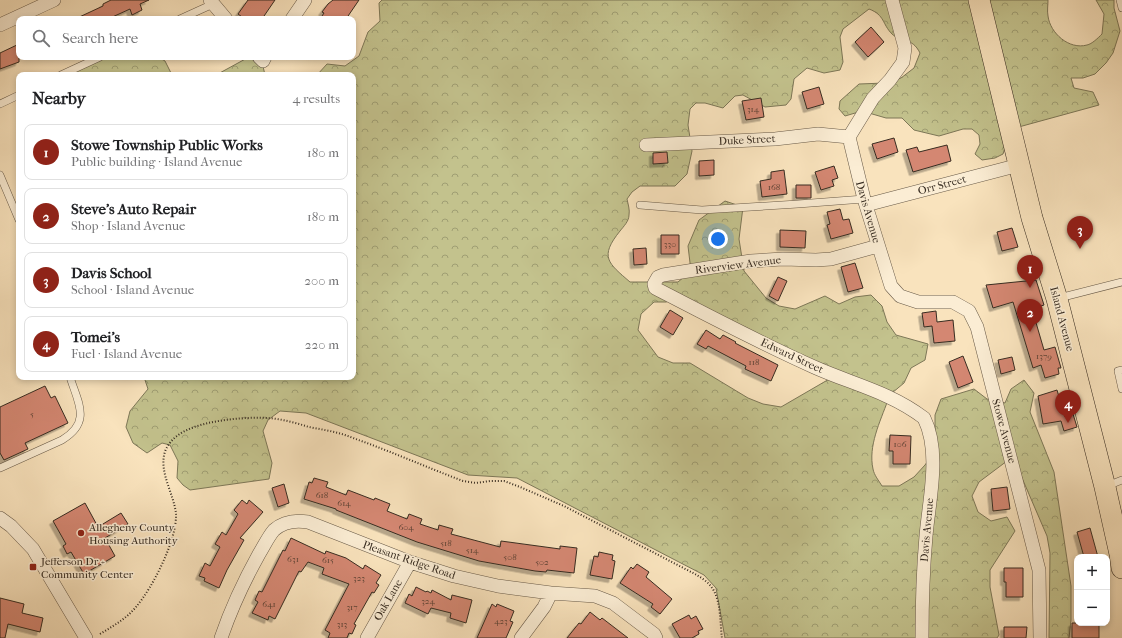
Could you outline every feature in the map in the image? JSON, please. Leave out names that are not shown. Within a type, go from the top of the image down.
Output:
[{"type":"main road","name":"Island Avenue","points":[[979,0],[1032,218],[1113,483],[1122,568]]},
{"type":"street","points":[[19,16],[54,0]]},
{"type":"street","points":[[294,16],[305,0]]},
{"type":"street","points":[[849,137],[873,98],[890,80],[903,62],[905,48],[892,0]]},
{"type":"street","points":[[213,1],[224,16]]},
{"type":"street","points":[[0,25],[16,18]]},
{"type":"street","name":"Duke Street","points":[[646,145],[775,139],[818,134],[849,137]]},
{"type":"street","name":"Davis Avenue","points":[[849,137],[865,202],[891,286]]},
{"type":"street","name":"Orr Street","points":[[865,202],[1019,165]]},
{"type":"street","name":"Riverview Avenue","points":[[655,288],[655,279],[663,275],[751,261],[783,258],[816,260],[831,259],[878,246]]},
{"type":"street","name":"Stowe Avenue","points":[[891,286],[900,296],[918,302],[953,302],[968,311],[977,326],[1039,570],[1040,638]]},
{"type":"street","name":"Edward Street","points":[[655,288],[782,352],[822,370],[893,398],[919,414],[927,423]]},
{"type":"street","name":"Davis Avenue","points":[[922,638],[926,537],[932,465],[931,441],[927,423]]},
{"type":"street","points":[[0,518],[11,526],[33,549],[86,638]]},
{"type":"street","name":"Pleasant Ridge Road","points":[[221,638],[227,619],[247,576],[269,537],[274,530],[293,521],[308,522],[410,562],[461,578],[498,586],[550,593],[595,596],[613,603],[654,634],[656,638]]},
{"type":"street","name":"Oak Lane","points":[[366,638],[410,562]]},
{"type":"street","points":[[521,638],[544,607],[550,593]]},
{"type":"lane","points":[[1120,0],[1122,8]]},
{"type":"lane","points":[[186,16],[213,1]]},
{"type":"lane","points":[[68,72],[94,60]]},
{"type":"lane","points":[[0,104],[16,96]]},
{"type":"lane","points":[[0,175],[16,213]]},
{"type":"lane","points":[[640,205],[702,210],[798,204],[865,202]]},
{"type":"lane","points":[[1057,299],[1122,282]]},
{"type":"lane","points":[[1122,370],[1118,371],[1122,389]]},
{"type":"lane","points":[[0,468],[62,440],[72,434],[78,427],[81,417],[80,407],[71,380]]},
{"type":"path","points":[[100,634],[121,622],[137,607],[165,559],[173,536],[176,514],[165,476],[164,464],[166,450],[173,439],[184,431],[199,425],[222,420],[268,418],[290,421],[353,437],[463,481],[476,483],[490,480],[504,481],[564,506],[706,581],[714,590],[722,638]]},
{"type":"green space","points":[[382,0],[975,0],[1008,138],[1003,154],[995,158],[982,160],[975,154],[980,144],[979,135],[972,129],[963,129],[939,136],[914,130],[902,118],[886,118],[862,111],[845,116],[839,109],[840,101],[859,84],[885,83],[901,78],[914,68],[920,53],[910,42],[899,39],[892,34],[881,17],[869,9],[843,29],[840,37],[843,62],[840,70],[824,73],[807,68],[794,79],[791,99],[786,105],[765,107],[743,95],[735,96],[723,108],[705,103],[696,103],[690,109],[688,125],[692,151],[687,174],[675,186],[640,186],[632,192],[627,199],[629,217],[613,240],[608,254],[609,259],[616,270],[630,282],[678,282],[691,271],[688,246],[699,220],[725,201],[743,207],[739,239],[744,271],[766,298],[779,306],[795,309],[825,296],[839,304],[855,297],[871,295],[882,306],[887,322],[896,335],[928,344],[925,360],[911,368],[904,383],[892,393],[793,354],[682,297],[666,302],[654,302],[641,314],[638,330],[658,357],[673,363],[690,363],[748,398],[763,404],[781,407],[831,378],[888,400],[878,425],[872,452],[875,476],[882,486],[899,486],[914,477],[935,451],[935,415],[941,399],[974,389],[987,399],[1005,403],[1011,389],[1024,380],[1034,393],[1030,412],[1054,472],[1071,586],[1071,620],[1069,638],[1049,638],[1050,553],[1047,536],[1019,471],[1007,461],[979,482],[972,496],[978,512],[991,521],[1007,517],[1015,531],[990,570],[990,587],[999,635],[997,638],[725,638],[716,588],[704,575],[517,478],[468,475],[306,413],[280,411],[268,420],[263,431],[272,463],[269,479],[190,490],[177,478],[178,461],[170,445],[162,443],[147,453],[133,443],[126,427],[130,411],[148,389],[145,380],[356,380],[356,72],[320,72],[327,64],[345,66],[353,60],[356,60],[368,32],[380,21],[379,3]]},
{"type":"green space","points":[[983,0],[1048,0],[1048,16],[1052,28],[1056,34],[1067,43],[1080,46],[1087,45],[1095,41],[1102,34],[1104,14],[1096,0],[1114,0],[1114,8],[1120,31],[1113,53],[1095,74],[1083,78],[1071,78],[1074,88],[1093,92],[1099,105],[1015,128]]},
{"type":"green space","points":[[96,60],[163,60],[170,72],[70,72]]},
{"type":"green space","points":[[244,60],[260,60],[262,62],[264,72],[222,72]]},
{"type":"building","points":[[111,0],[149,0],[140,4],[142,10],[132,15],[130,9],[115,16],[81,16],[103,6],[103,4]]},
{"type":"building","points":[[248,0],[275,0],[264,16],[241,16],[238,14]]},
{"type":"building","points":[[333,0],[359,0],[348,16],[322,16],[324,13],[322,12]]},
{"type":"building","points":[[871,27],[884,42],[868,57],[855,42]]},
{"type":"building","points":[[16,45],[16,60],[19,60],[19,62],[0,69],[0,53]]},
{"type":"building","points":[[819,87],[824,104],[807,109],[802,92]]},
{"type":"building","points":[[761,98],[764,117],[746,120],[742,101]]},
{"type":"building","points":[[894,138],[898,152],[877,159],[872,144]]},
{"type":"building","points":[[947,145],[951,161],[913,172],[906,150],[917,147],[919,152]]},
{"type":"building","points":[[667,152],[668,163],[653,164],[653,153]]},
{"type":"building","points":[[714,160],[714,175],[699,176],[699,161]]},
{"type":"building","points":[[834,166],[838,178],[832,180],[834,186],[821,190],[815,172]]},
{"type":"building","points":[[784,170],[787,194],[762,197],[760,181],[771,179],[771,172]]},
{"type":"building","points":[[796,185],[811,185],[811,198],[796,198]]},
{"type":"building","points":[[840,209],[843,220],[849,219],[853,233],[831,239],[827,225],[830,224],[827,212]]},
{"type":"building","points":[[1012,228],[1018,247],[1002,251],[997,232]]},
{"type":"building","points":[[780,230],[806,231],[805,248],[780,247]]},
{"type":"building","points":[[661,235],[679,235],[679,254],[661,254]]},
{"type":"building","points":[[646,248],[647,264],[634,265],[633,249]]},
{"type":"building","points":[[855,263],[863,288],[848,292],[841,267]]},
{"type":"building","points":[[778,277],[787,281],[778,301],[769,296]]},
{"type":"building","points":[[1036,280],[1044,305],[1032,309],[1044,350],[1055,347],[1061,368],[1058,368],[1059,374],[1045,378],[1041,365],[1033,368],[1013,302],[993,308],[986,285]]},
{"type":"building","points":[[670,310],[683,318],[673,335],[660,327]]},
{"type":"building","points":[[936,311],[937,322],[953,320],[955,341],[934,343],[932,326],[924,327],[922,313]]},
{"type":"building","points":[[706,330],[720,339],[723,335],[736,342],[735,343],[778,365],[771,381],[745,369],[746,366],[708,346],[706,349],[697,344]]},
{"type":"building","points":[[963,356],[973,382],[958,388],[949,362]]},
{"type":"building","points":[[1012,357],[1015,370],[1001,374],[998,360]]},
{"type":"building","points":[[45,386],[51,398],[55,396],[68,423],[25,443],[28,449],[4,460],[0,453],[0,407]]},
{"type":"building","points":[[1057,390],[1065,417],[1073,414],[1077,427],[1064,431],[1061,421],[1043,424],[1038,396]]},
{"type":"building","points":[[890,435],[911,436],[910,464],[893,464],[893,451],[889,451]]},
{"type":"building","points":[[314,478],[328,482],[326,487],[346,495],[348,490],[374,500],[375,498],[390,504],[387,511],[407,519],[409,514],[422,519],[420,524],[438,530],[439,525],[453,529],[451,534],[500,547],[501,541],[560,549],[560,546],[577,548],[574,573],[547,570],[546,572],[535,571],[479,561],[417,542],[336,509],[304,499],[309,482],[312,483]]},
{"type":"building","points":[[284,484],[289,503],[278,507],[272,488]]},
{"type":"building","points":[[1007,487],[1010,509],[993,511],[991,489]]},
{"type":"building","points":[[242,500],[247,504],[249,500],[263,512],[240,538],[244,540],[227,570],[219,588],[204,581],[205,578],[199,576],[205,563],[210,566],[220,547],[215,544],[222,532],[226,535],[238,514],[234,510]]},
{"type":"building","name":"Allegheny County Housing Authority","points":[[85,503],[98,527],[121,513],[128,524],[105,538],[115,556],[84,574],[71,552],[67,554],[63,546],[66,544],[53,521]]},
{"type":"building","points":[[1090,528],[1097,554],[1083,554],[1077,532]]},
{"type":"building","points":[[291,538],[325,554],[326,551],[346,558],[363,569],[365,565],[381,575],[376,583],[379,585],[374,593],[372,592],[354,624],[356,625],[352,634],[349,633],[347,638],[328,638],[330,633],[325,630],[349,584],[322,574],[324,568],[308,562],[301,572],[299,571],[275,619],[269,616],[268,620],[252,613],[258,602],[255,600],[259,591],[262,592],[283,550],[285,551]]},
{"type":"building","points":[[599,552],[613,555],[612,560],[615,561],[612,579],[590,575],[594,556],[598,557]]},
{"type":"building","points":[[637,564],[649,572],[646,577],[672,599],[660,614],[651,607],[653,604],[620,583],[631,567],[633,569]]},
{"type":"building","points":[[1004,568],[1023,568],[1023,597],[1006,597]]},
{"type":"building","points":[[416,587],[431,593],[432,590],[451,600],[452,595],[472,600],[466,623],[450,618],[451,613],[431,608],[428,614],[405,603],[409,594],[412,596]]},
{"type":"building","points":[[0,598],[24,604],[22,613],[43,618],[40,632],[8,624],[5,638],[0,638]]},
{"type":"building","points":[[492,604],[496,607],[497,604],[514,611],[510,621],[513,622],[506,638],[477,638]]},
{"type":"building","points":[[590,612],[600,620],[602,618],[628,638],[567,638],[579,623],[581,624]]},
{"type":"building","points":[[689,615],[691,619],[696,616],[703,629],[698,631],[699,634],[692,638],[680,638],[672,624]]},
{"type":"building","points":[[1072,623],[1074,623],[1074,626],[1099,626],[1099,638],[1072,638]]},
{"type":"building","points":[[1004,627],[1027,627],[1026,638],[1004,638]]},
{"type":"place","name":"Davis School","points":[[1080,249]]},
{"type":"place","name":"Stowe Township Public Works","points":[[1030,288]]},
{"type":"place","name":"Steve's Auto Repair","points":[[1030,332]]},
{"type":"place","name":"Tomei's","points":[[1068,423]]},
{"type":"place","name":"Allegheny County Housing Authority","points":[[81,533]]},
{"type":"place","name":"Jefferson Dr + Community Center","points":[[33,567]]}]
